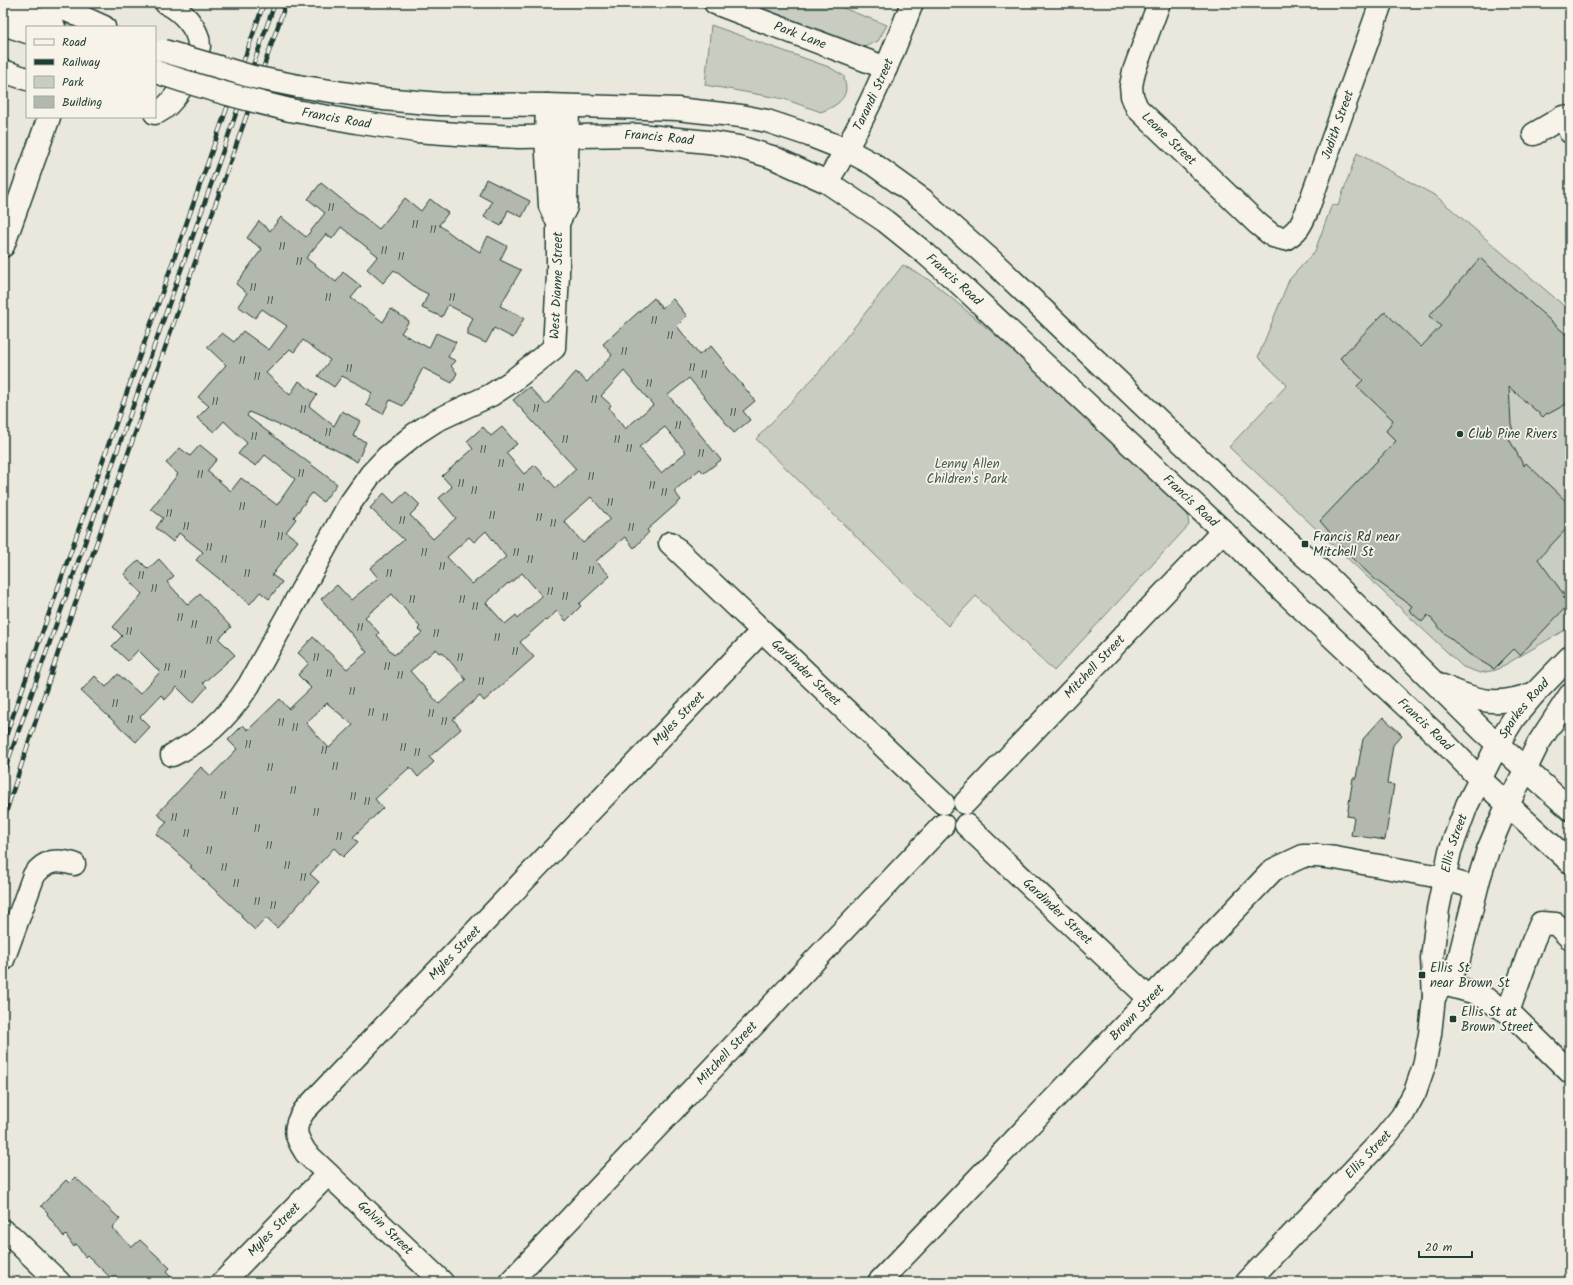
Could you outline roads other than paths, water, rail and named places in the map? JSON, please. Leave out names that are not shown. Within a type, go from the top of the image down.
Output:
[{"type":"main road","points":[[5,3],[52,26]]},
{"type":"main road","points":[[51,3],[102,26]]},
{"type":"main road","points":[[156,113],[169,105],[188,77],[199,46],[191,25],[174,7],[166,3]]},
{"type":"main road","name":"Park Lane","points":[[715,3],[886,68]]},
{"type":"main road","name":"Tarandi Street","points":[[827,182],[847,150],[886,68],[912,3]]},
{"type":"main road","name":"Leone Street","points":[[1160,3],[1134,71],[1132,96],[1138,108],[1258,224],[1273,236],[1284,239]]},
{"type":"main road","name":"Judith Street","points":[[1284,239],[1294,234],[1301,226],[1381,3]]},
{"type":"main road","points":[[3,24],[26,32]]},
{"type":"main road","name":"Francis Road","points":[[159,49],[253,77],[298,86],[383,99],[433,103],[677,109],[741,116],[767,122],[809,135],[847,150],[873,164],[898,180],[945,218],[991,260],[1240,498],[1328,577],[1432,681],[1526,771],[1570,809]]},
{"type":"main road","points":[[3,71],[26,79]]},
{"type":"main road","name":"Francis Road","points":[[156,72],[194,85],[290,110],[356,122],[416,130],[471,135],[546,137],[638,135],[708,142],[739,147],[772,158],[827,182],[885,221],[941,268],[1223,531],[1283,591],[1438,736],[1480,779],[1570,862]]},
{"type":"main road","name":"West Dianne Street","points":[[172,756],[185,750],[206,734],[239,701],[349,505],[371,474],[387,457],[415,434],[435,421],[491,395],[554,348],[558,275],[558,223],[550,206],[546,137],[547,105]]},
{"type":"main road","name":"West Dianne Street","points":[[558,223],[566,207],[568,106]]},
{"type":"main road","points":[[1534,134],[1568,116]]},
{"type":"main road","points":[[3,246],[49,118]]},
{"type":"main road","name":"Mitchell Street","points":[[965,803],[1223,531]]},
{"type":"main road","name":"Gardinder Street","points":[[670,543],[943,803]]},
{"type":"main road","name":"Myles Street","points":[[223,1282],[328,1174],[306,1153],[297,1136],[296,1128],[298,1120],[304,1111],[762,631]]},
{"type":"main road","name":"Sparkes Road","points":[[1498,744],[1514,718],[1535,693],[1570,657]]},
{"type":"main road","points":[[1432,681],[1467,696],[1491,702],[1519,699],[1535,693]]},
{"type":"main road","name":"Sparkes Road","points":[[1526,771],[1538,744],[1570,695]]},
{"type":"main road","name":"Ellis Street","points":[[1439,990],[1432,958],[1438,908],[1450,851],[1467,805],[1498,744]]},
{"type":"main road","name":"Ellis Street","points":[[1247,1282],[1384,1138],[1402,1116],[1414,1092],[1424,1066],[1439,990],[1458,963],[1476,888],[1488,850],[1508,805],[1526,771]]},
{"type":"main road","points":[[956,799],[965,803],[968,807],[970,816],[966,825],[962,828],[952,830],[943,825],[939,817],[939,812],[943,803],[947,800],[956,799]]},
{"type":"main road","name":"Mitchell Street","points":[[510,1282],[943,825]]},
{"type":"main road","name":"Gardinder Street","points":[[966,825],[1149,998]]},
{"type":"main road","name":"Brown Street","points":[[879,1282],[1273,870],[1303,856],[1336,858],[1444,879],[1476,888]]},
{"type":"main road","points":[[3,960],[34,875],[42,866],[51,862],[62,861],[74,864]]},
{"type":"main road","points":[[1508,1012],[1533,940],[1541,923],[1556,924],[1570,938]]},
{"type":"main road","points":[[1439,990],[1476,993],[1508,1012],[1569,1070]]},
{"type":"main road","name":"Galvin Street","points":[[328,1174],[442,1282]]},
{"type":"main road","points":[[3,1217],[6,1238],[59,1282]]},
{"type":"railway","points":[[3,744],[264,3]]},
{"type":"railway","points":[[3,775],[275,3]]},
{"type":"railway","points":[[3,821],[59,650],[286,3]]},
{"type":"place","name":"Club Pine Rivers","points":[[1460,434]]},
{"type":"place","name":"Francis Rd near Mitchell St","points":[[1305,544]]},
{"type":"place","name":"Ellis St near Brown St","points":[[1422,975]]},
{"type":"place","name":"Ellis St at Brown Street","points":[[1453,1019]]},
{"type":"park label","name":"Lenny Allen Children's Park","points":[[967,472]]}]
